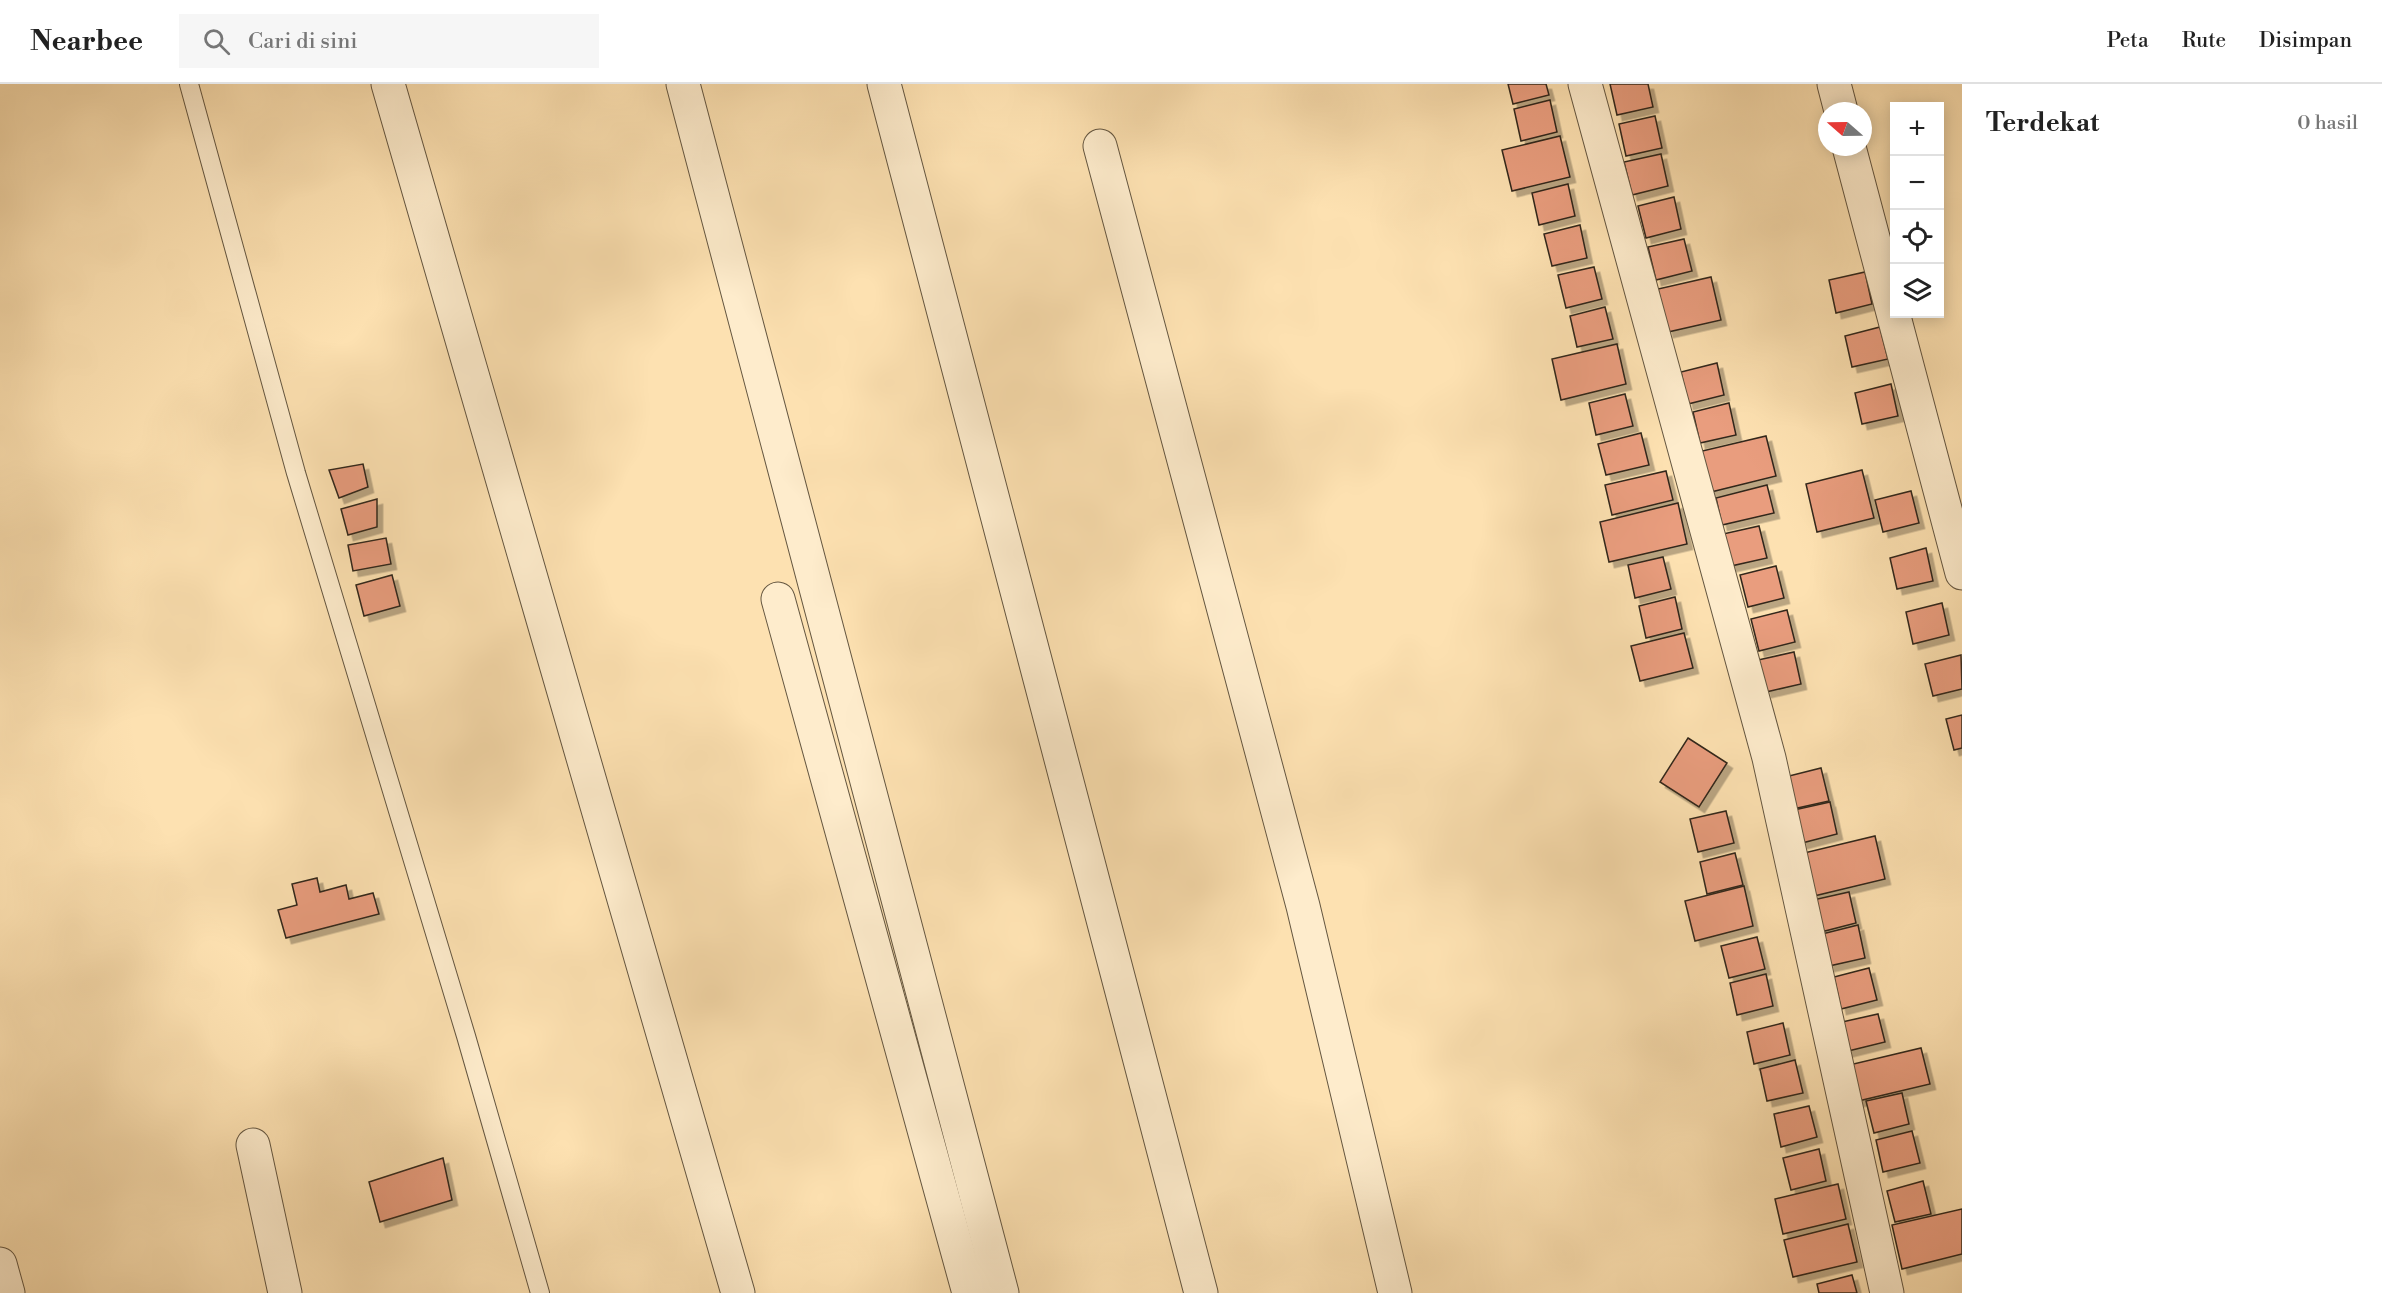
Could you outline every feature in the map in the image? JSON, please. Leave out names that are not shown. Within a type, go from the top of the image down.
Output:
[{"type":"street","points":[[388,84],[738,1293]]},
{"type":"street","points":[[683,84],[1002,1293]]},
{"type":"street","points":[[884,84],[1201,1293]]},
{"type":"street","points":[[1586,84],[1769,758],[1887,1293]]},
{"type":"street","points":[[1834,84],[1839,102]]},
{"type":"street","points":[[1100,146],[1303,906],[1395,1293]]},
{"type":"street","points":[[1851,156],[1962,573]]},
{"type":"street","points":[[778,599],[969,1293]]},
{"type":"street","points":[[253,1145],[285,1293]]},
{"type":"street","points":[[0,1264],[8,1293]]},
{"type":"lane","points":[[189,84],[296,473],[466,1036],[540,1293]]},
{"type":"building","points":[[1508,84],[1546,84],[1549,95],[1513,104]]},
{"type":"building","points":[[1610,84],[1648,84],[1653,107],[1617,115]]},
{"type":"building","points":[[1550,100],[1557,132],[1521,141],[1514,109]]},
{"type":"building","points":[[1655,116],[1662,148],[1626,156],[1619,124]]},
{"type":"building","points":[[1560,136],[1570,177],[1512,191],[1502,150]]},
{"type":"building","points":[[1661,154],[1668,186],[1632,195],[1624,162]]},
{"type":"building","points":[[1568,184],[1575,216],[1539,225],[1532,193]]},
{"type":"building","points":[[1674,197],[1681,229],[1646,238],[1638,206]]},
{"type":"building","points":[[1580,225],[1587,258],[1552,266],[1544,234]]},
{"type":"building","points":[[1684,239],[1692,271],[1656,280],[1648,247]]},
{"type":"building","points":[[1594,267],[1602,299],[1566,308],[1558,275]]},
{"type":"building","points":[[1865,272],[1872,304],[1836,313],[1829,280]]},
{"type":"building","points":[[1711,277],[1721,320],[1668,332],[1658,289]]},
{"type":"building","points":[[1605,307],[1613,339],[1577,347],[1570,316]]},
{"type":"building","points":[[1880,327],[1888,359],[1852,367],[1845,336]]},
{"type":"building","points":[[1617,344],[1626,384],[1561,400],[1552,359]]},
{"type":"building","points":[[1717,363],[1724,395],[1688,404],[1681,372]]},
{"type":"building","points":[[1891,384],[1898,416],[1862,424],[1855,393]]},
{"type":"building","points":[[1625,394],[1633,426],[1596,435],[1589,403]]},
{"type":"building","points":[[1729,403],[1736,435],[1700,443],[1693,412]]},
{"type":"building","points":[[1641,433],[1649,465],[1606,475],[1598,444]]},
{"type":"building","points":[[1766,436],[1776,476],[1707,493],[1698,452]]},
{"type":"building","points":[[363,464],[368,487],[339,498],[329,470]]},
{"type":"building","points":[[1862,470],[1874,518],[1817,532],[1806,484]]},
{"type":"building","points":[[1666,471],[1673,500],[1612,515],[1605,485]]},
{"type":"building","points":[[1767,485],[1774,513],[1722,525],[1716,498]]},
{"type":"building","points":[[1911,491],[1919,523],[1883,532],[1875,500]]},
{"type":"building","points":[[377,499],[377,527],[348,535],[341,509]]},
{"type":"building","points":[[1678,503],[1687,544],[1609,562],[1600,522]]},
{"type":"building","points":[[1759,526],[1767,558],[1731,566],[1723,534]]},
{"type":"building","points":[[386,538],[391,564],[353,571],[348,545]]},
{"type":"building","points":[[1926,548],[1933,581],[1897,589],[1890,558]]},
{"type":"building","points":[[1663,557],[1671,589],[1635,598],[1628,565]]},
{"type":"building","points":[[1776,566],[1784,598],[1748,607],[1740,575]]},
{"type":"building","points":[[392,575],[400,606],[364,616],[356,585]]},
{"type":"building","points":[[1675,597],[1682,629],[1646,638],[1639,606]]},
{"type":"building","points":[[1942,603],[1949,635],[1913,644],[1906,612]]},
{"type":"building","points":[[1787,610],[1795,642],[1759,651],[1751,619]]},
{"type":"building","points":[[1684,633],[1693,668],[1640,681],[1631,646]]},
{"type":"building","points":[[1794,652],[1801,684],[1766,692],[1758,660]]},
{"type":"building","points":[[1961,655],[1962,689],[1933,696],[1925,664]]},
{"type":"building","points":[[1962,715],[1962,748],[1954,750],[1946,719]]},
{"type":"building","points":[[1688,738],[1727,763],[1699,807],[1660,782]]},
{"type":"building","points":[[1821,768],[1829,801],[1793,809],[1785,777]]},
{"type":"building","points":[[1830,802],[1837,834],[1802,843],[1794,810]]},
{"type":"building","points":[[1726,811],[1734,843],[1698,852],[1690,819]]},
{"type":"building","points":[[1875,836],[1885,879],[1814,896],[1804,853]]},
{"type":"building","points":[[1735,853],[1743,885],[1707,894],[1700,862]]},
{"type":"building","points":[[317,878],[320,892],[346,885],[349,899],[373,893],[379,914],[286,938],[278,910],[297,905],[292,884]]},
{"type":"building","points":[[1744,886],[1753,926],[1695,941],[1685,901]]},
{"type":"building","points":[[1849,892],[1856,923],[1821,932],[1813,900]]},
{"type":"building","points":[[1858,925],[1865,958],[1829,966],[1822,934]]},
{"type":"building","points":[[1757,937],[1765,969],[1729,978],[1721,946]]},
{"type":"building","points":[[1869,968],[1877,1000],[1841,1009],[1834,977]]},
{"type":"building","points":[[1766,974],[1773,1006],[1737,1015],[1730,983]]},
{"type":"building","points":[[1878,1014],[1885,1042],[1840,1053],[1833,1024]]},
{"type":"building","points":[[1783,1023],[1790,1055],[1754,1064],[1747,1032]]},
{"type":"building","points":[[1921,1048],[1930,1084],[1854,1102],[1845,1066]]},
{"type":"building","points":[[1795,1060],[1803,1093],[1767,1101],[1760,1069]]},
{"type":"building","points":[[1902,1093],[1909,1124],[1874,1133],[1866,1101]]},
{"type":"building","points":[[1809,1106],[1817,1137],[1781,1147],[1774,1114]]},
{"type":"building","points":[[1912,1131],[1920,1163],[1883,1172],[1876,1140]]},
{"type":"building","points":[[1819,1149],[1826,1181],[1791,1190],[1783,1158]]},
{"type":"building","points":[[443,1158],[452,1200],[380,1222],[369,1182]]},
{"type":"building","points":[[1923,1181],[1931,1214],[1895,1222],[1887,1191]]},
{"type":"building","points":[[1838,1184],[1846,1219],[1783,1234],[1775,1199]]},
{"type":"building","points":[[1962,1209],[1962,1254],[1902,1269],[1892,1225]]},
{"type":"building","points":[[1848,1224],[1857,1262],[1793,1277],[1784,1240]]},
{"type":"building","points":[[1852,1275],[1857,1293],[1819,1293],[1817,1284]]}]
